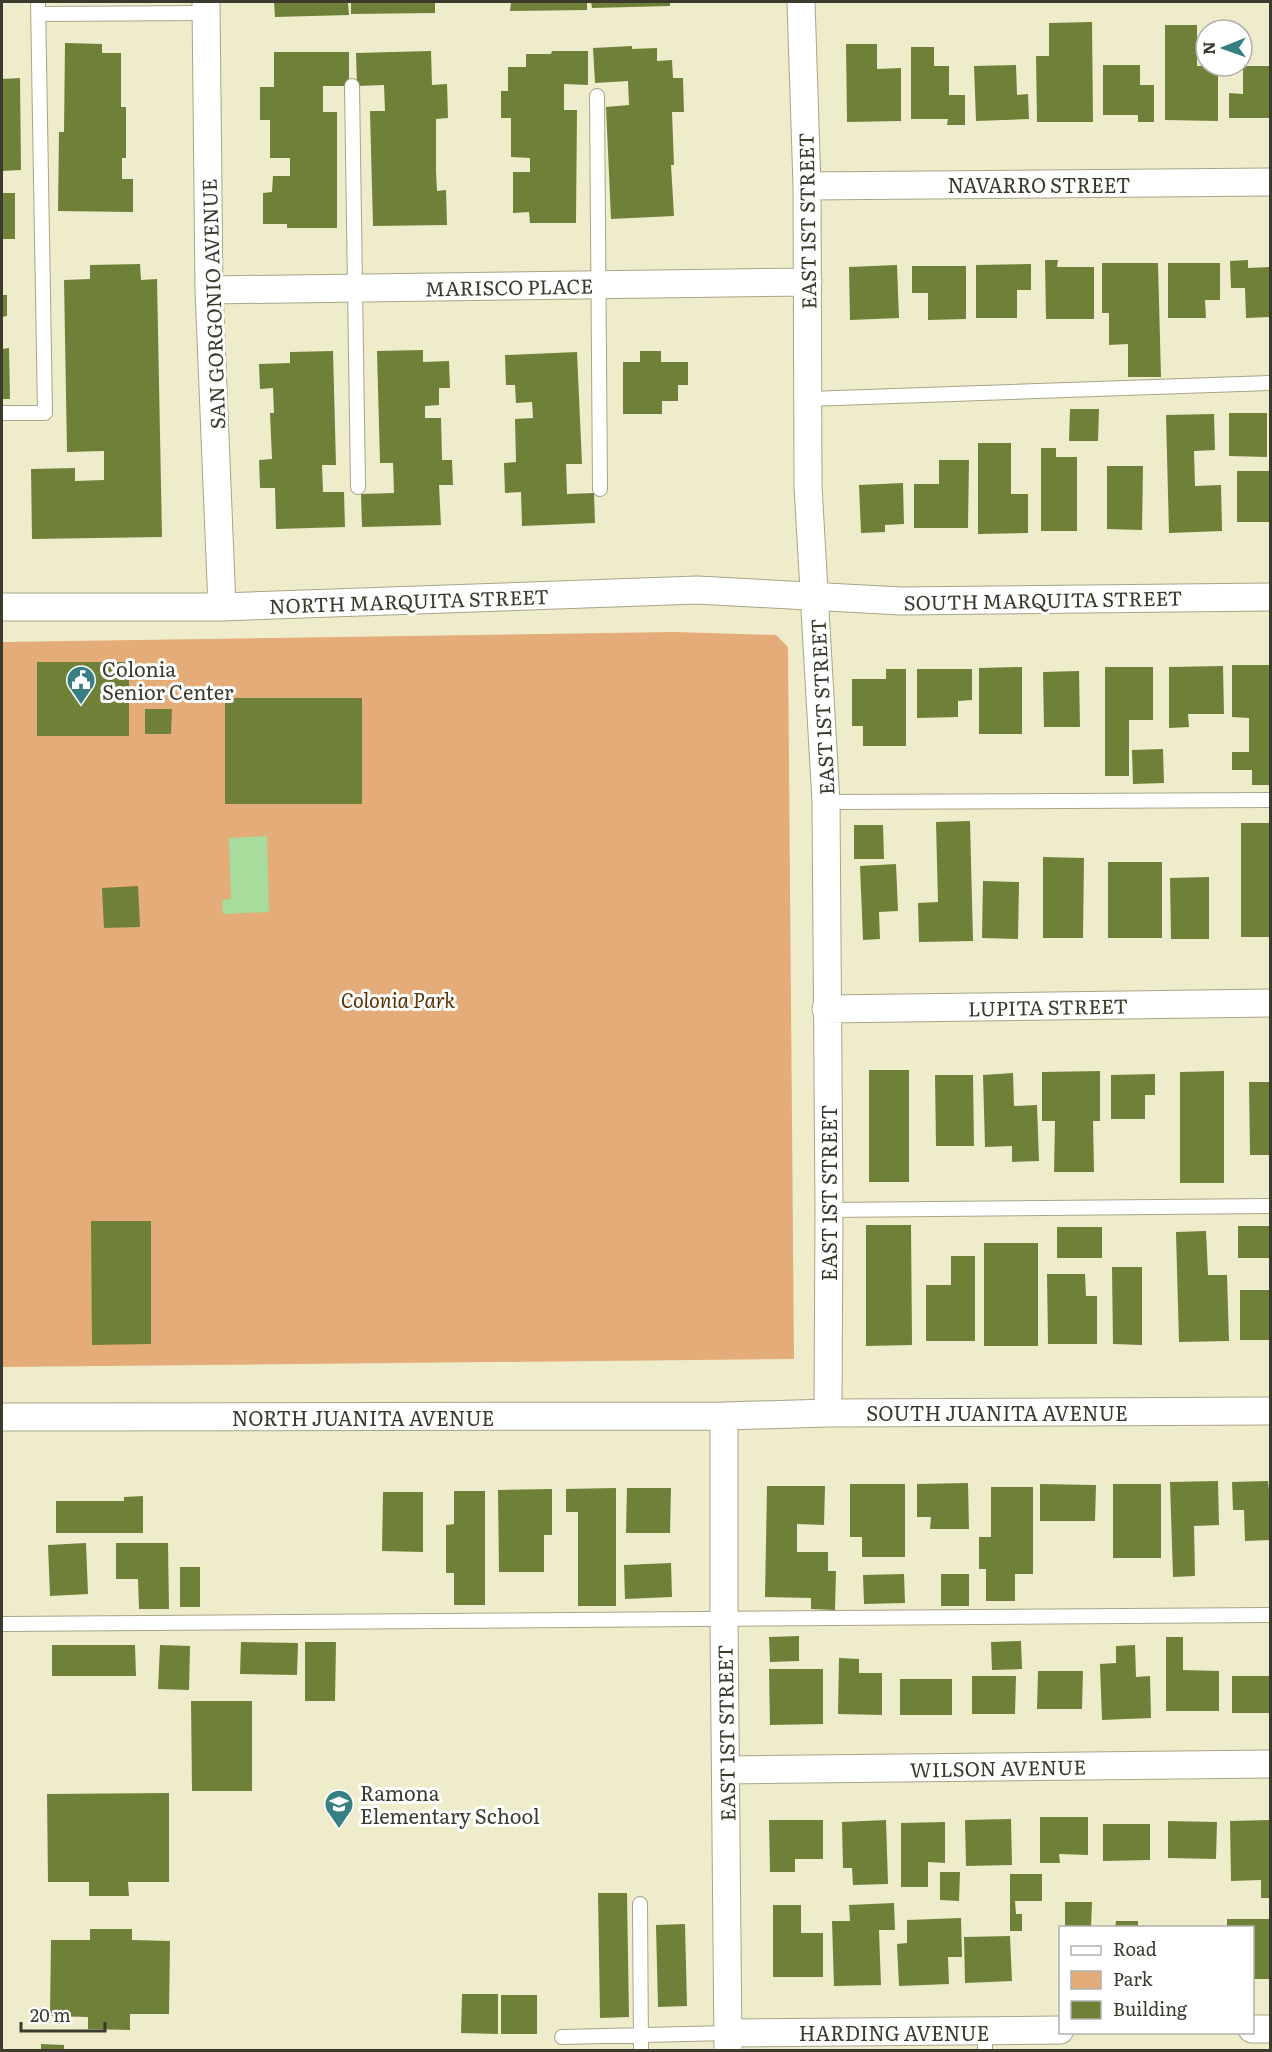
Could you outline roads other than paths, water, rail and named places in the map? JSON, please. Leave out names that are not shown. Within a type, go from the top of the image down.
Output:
[{"type":"street","name":"EAST 1ST STREET","points":[[801,2],[807,186],[808,486],[826,802],[828,1413]]},
{"type":"street","name":"SAN GORGONIO AVENUE","points":[[206,7],[209,290],[222,607]]},
{"type":"street","name":"NAVARRO STREET","points":[[807,186],[1270,182]]},
{"type":"street","name":"MARISCO PLACE","points":[[209,290],[808,282]]},
{"type":"street","name":"NORTH MARQUITA STREET","points":[[2,607],[222,607],[697,590],[815,595]]},
{"type":"street","name":"SOUTH MARQUITA STREET","points":[[815,595],[901,601],[1270,597]]},
{"type":"street","name":"LUPITA STREET","points":[[826,1009],[1270,1004]]},
{"type":"street","name":"SOUTH JUANITA AVENUE","points":[[724,1416],[828,1413],[1270,1411]]},
{"type":"street","name":"EAST 1ST STREET","points":[[724,1416],[728,2042]]},
{"type":"street","name":"NORTH JUANITA AVENUE","points":[[2,1418],[724,1416]]},
{"type":"street","name":"WILSON AVENUE","points":[[726,1770],[1270,1764]]},
{"type":"street","points":[[1254,2029],[1270,2029]]},
{"type":"street","name":"HARDING AVENUE","points":[[728,2042],[985,2041],[1059,2030]]},
{"type":"lane","points":[[2,413],[45,413],[38,8],[206,7]]},
{"type":"lane","points":[[351,86],[358,487]]},
{"type":"lane","points":[[597,96],[600,489]]},
{"type":"lane","points":[[808,399],[1270,383]]},
{"type":"lane","points":[[826,802],[1270,800]]},
{"type":"lane","points":[[829,1210],[1270,1206]]},
{"type":"lane","points":[[2,1624],[1270,1615]]},
{"type":"lane","points":[[640,1904],[641,2050]]},
{"type":"lane","points":[[562,2037],[641,2035],[728,2042]]},
{"type":"place","name":"Colonia Senior Center","points":[[81,706]]},
{"type":"place","name":"Ramona Elementary School","points":[[339,1830]]},
{"type":"park label","name":"Colonia Park","points":[[398,999]]}]
